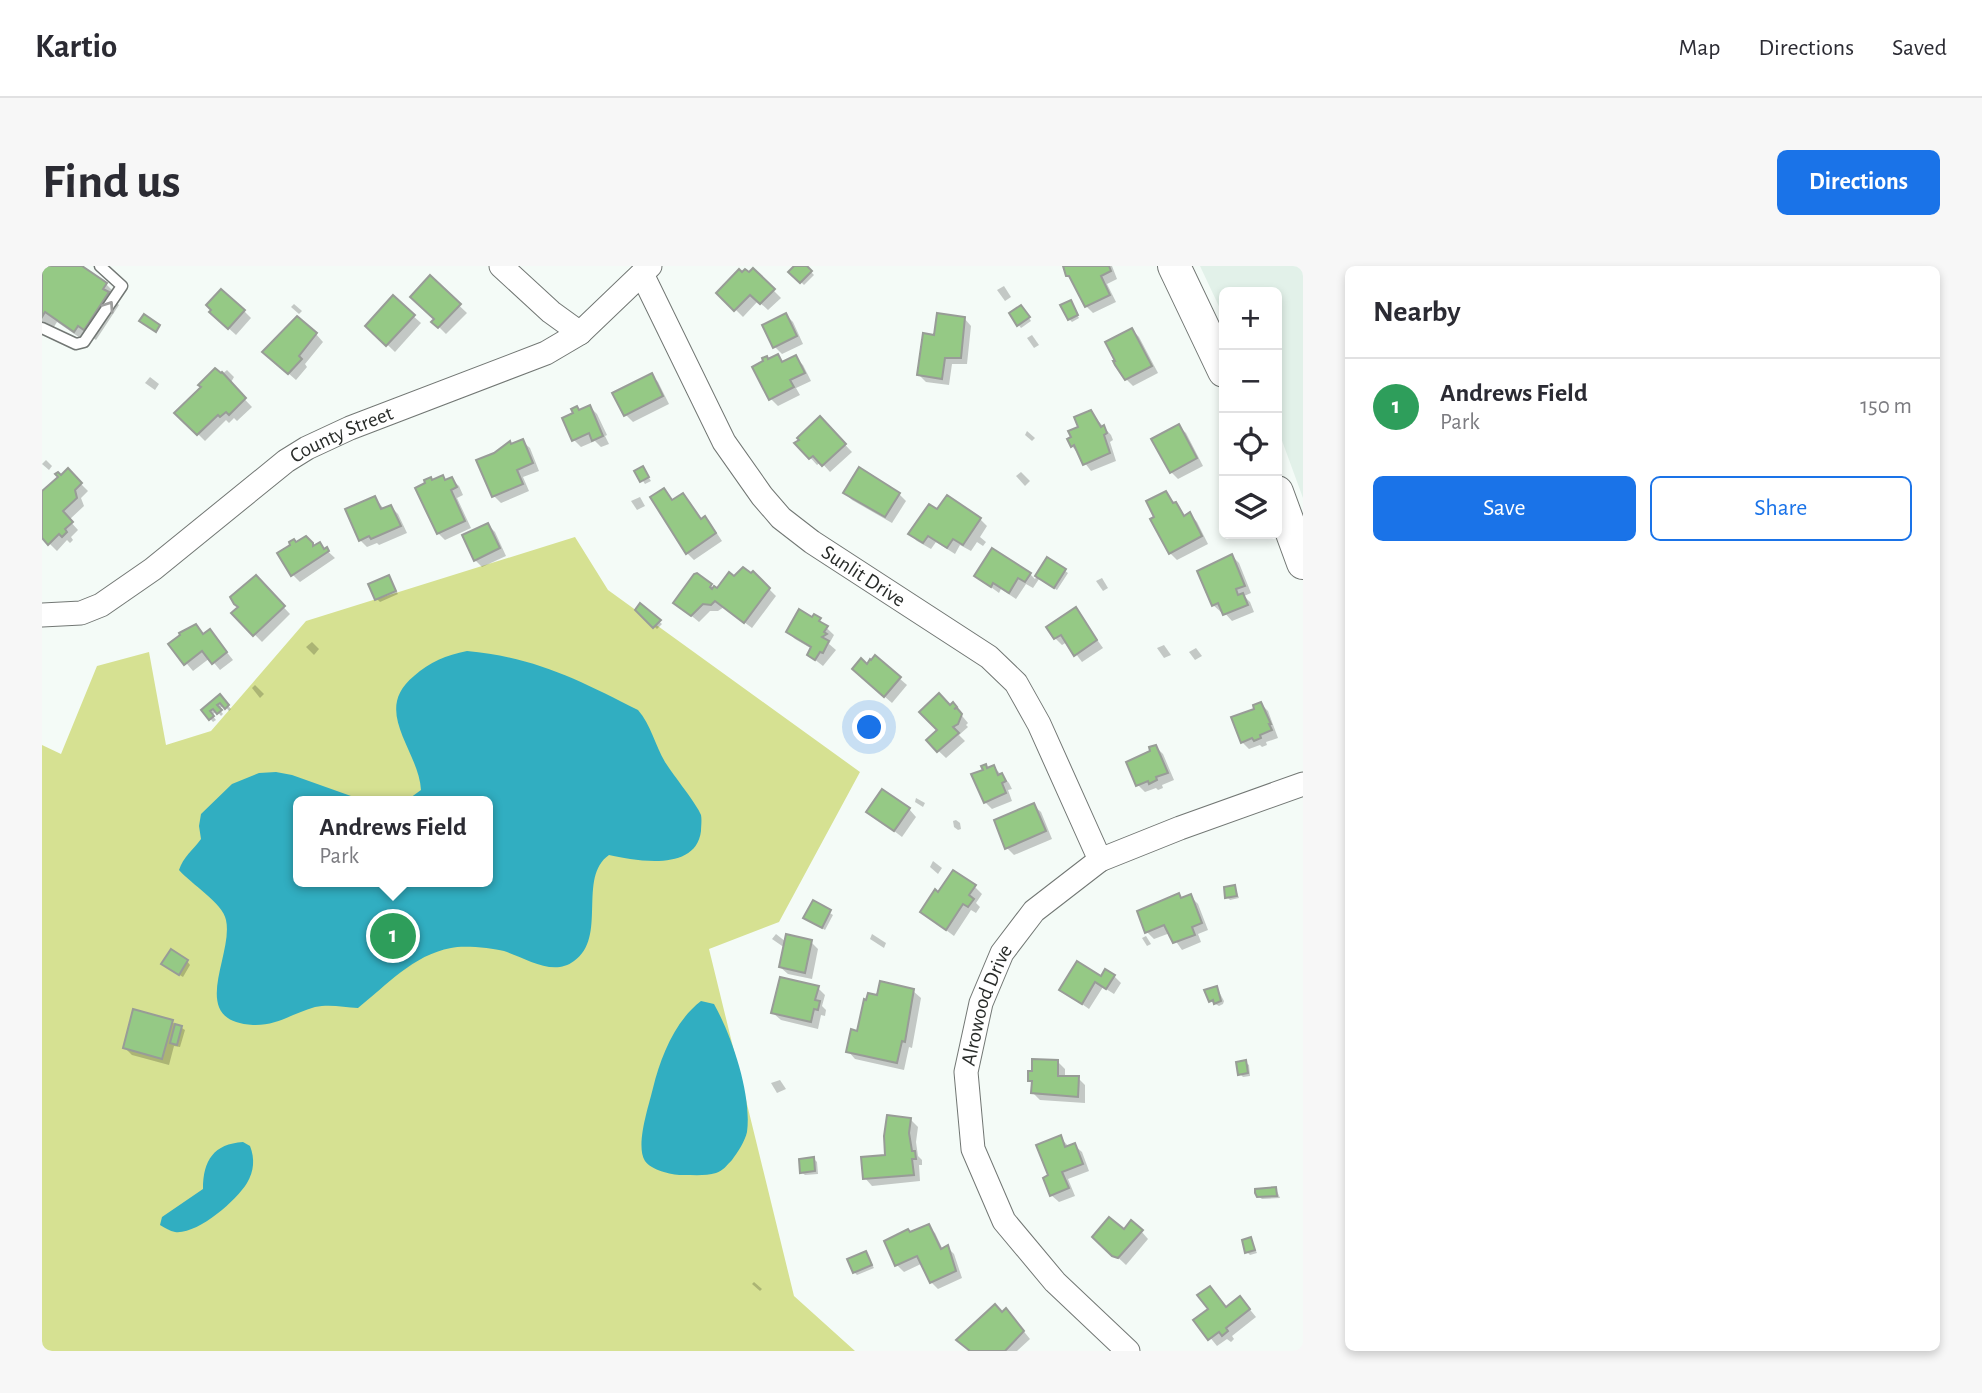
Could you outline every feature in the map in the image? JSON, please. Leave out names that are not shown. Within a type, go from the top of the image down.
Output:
[{"type":"main road","points":[[1174,266],[1219,361]]},
{"type":"main road","points":[[1282,505],[1302,559]]},
{"type":"street","points":[[501,266],[551,312],[580,332]]},
{"type":"street","name":"County Street","points":[[42,615],[81,613],[101,605],[153,569],[286,461],[307,448],[350,428],[534,359],[580,332],[646,270]]},
{"type":"street","name":"Sunlit Drive","points":[[646,270],[724,442],[762,496],[812,542],[989,657],[1016,683],[1039,724],[1100,860]]},
{"type":"street","name":"Alrowood Drive","points":[[1128,1351],[1055,1282],[1004,1220],[973,1149],[966,1072],[981,1003],[1002,953],[1034,911],[1100,860],[1303,784]]},
{"type":"lane","points":[[42,328],[75,344],[84,342],[122,286],[100,266]]},
{"type":"shaded area","points":[[1200,266],[1303,266],[1303,498],[1282,441],[1282,287],[1219,287],[1219,306]]},
{"type":"green space","points":[[575,537],[608,590],[860,772],[779,922],[709,949],[794,1296],[855,1351],[42,1351],[42,745],[61,754],[97,666],[149,652],[166,745],[211,731],[306,621]]},
{"type":"water","points":[[467,651],[535,664],[576,680],[638,710],[665,762],[701,815],[701,831],[697,844],[688,853],[664,861],[634,860],[609,855],[600,865],[595,878],[592,923],[584,951],[566,965],[548,967],[504,951],[456,947],[437,952],[413,964],[358,1008],[315,1007],[262,1025],[233,1021],[222,1012],[217,1000],[217,985],[227,935],[224,914],[213,900],[179,870],[201,839],[201,814],[232,784],[259,773],[276,772],[351,796],[293,796],[293,887],[493,887],[493,796],[413,796],[421,790],[397,717],[397,703],[402,689],[414,676],[445,657]]},
{"type":"water","points":[[701,1001],[714,1004],[734,1049],[744,1084],[747,1132],[737,1154],[721,1171],[705,1175],[675,1174],[657,1170],[645,1161],[641,1146],[642,1136],[665,1052],[676,1029]]},
{"type":"water","points":[[243,1142],[250,1146],[253,1156],[252,1169],[247,1183],[234,1199],[205,1223],[194,1228],[175,1232],[160,1225],[162,1217],[203,1189],[205,1170],[212,1155],[225,1146]]},
{"type":"building","points":[[42,266],[82,266],[107,283],[103,289],[109,292],[84,330],[78,326],[74,332],[45,312],[42,317]]},
{"type":"building","points":[[794,266],[807,266],[812,271],[800,283],[788,272]]},
{"type":"building","points":[[1063,266],[1109,266],[1111,271],[1101,276],[1110,295],[1085,307]]},
{"type":"building","points":[[753,268],[775,289],[760,304],[750,295],[734,311],[716,293],[739,269],[749,272]]},
{"type":"building","points":[[430,275],[461,304],[438,328],[431,322],[434,319],[410,297]]},
{"type":"building","points":[[221,289],[245,310],[228,329],[209,312],[211,310],[206,305]]},
{"type":"building","points":[[393,295],[415,315],[386,346],[365,326]]},
{"type":"building","points":[[1071,300],[1078,315],[1068,320],[1060,305]]},
{"type":"building","points":[[1021,305],[1030,317],[1017,326],[1009,313]]},
{"type":"building","points":[[786,313],[797,336],[773,348],[762,325]]},
{"type":"building","points":[[937,313],[965,317],[961,358],[945,358],[942,379],[917,375],[923,333],[934,335]]},
{"type":"building","points":[[144,314],[160,325],[156,332],[139,321]]},
{"type":"building","points":[[297,316],[317,333],[299,356],[302,359],[288,374],[262,352]]},
{"type":"building","points":[[1132,328],[1152,366],[1125,380],[1105,342]]},
{"type":"building","points":[[778,354],[782,362],[796,355],[805,373],[790,380],[794,387],[769,400],[752,367],[763,361],[762,358],[767,356],[768,359]]},
{"type":"building","points":[[215,368],[246,398],[229,415],[226,412],[220,417],[218,415],[197,435],[174,413],[201,387],[198,385]]},
{"type":"building","points":[[652,373],[663,396],[624,416],[612,393]]},
{"type":"building","points":[[590,405],[603,436],[592,441],[589,433],[572,441],[562,418],[573,413],[571,409],[577,406],[579,410]]},
{"type":"building","points":[[1091,410],[1101,427],[1104,425],[1110,453],[1083,465],[1074,445],[1071,447],[1067,439],[1071,437],[1068,431],[1078,427],[1074,417]]},
{"type":"building","points":[[820,416],[846,444],[822,466],[813,456],[809,459],[794,443]]},
{"type":"building","points":[[1179,424],[1197,458],[1170,473],[1151,439]]},
{"type":"building","points":[[523,439],[533,463],[517,470],[523,484],[492,497],[476,460],[494,453],[510,441],[511,444]]},
{"type":"building","points":[[643,466],[649,477],[640,482],[634,471]]},
{"type":"building","points":[[859,467],[900,493],[885,517],[843,493]]},
{"type":"building","points":[[68,468],[82,483],[75,490],[77,498],[63,511],[73,522],[65,529],[67,532],[62,537],[59,534],[48,545],[42,538],[42,491],[58,477],[55,474],[58,472],[61,475]]},
{"type":"building","points":[[443,475],[445,480],[452,477],[457,487],[451,490],[465,521],[437,534],[415,488],[425,483],[424,480]]},
{"type":"building","points":[[664,488],[672,500],[683,493],[701,519],[705,516],[716,533],[686,554],[650,497]]},
{"type":"building","points":[[1166,491],[1184,516],[1190,512],[1202,536],[1169,554],[1150,519],[1154,517],[1146,501]]},
{"type":"building","points":[[947,495],[981,518],[963,545],[953,539],[947,548],[928,536],[923,543],[908,534],[929,504],[937,509]]},
{"type":"building","points":[[375,496],[381,509],[391,505],[401,526],[371,539],[369,536],[359,541],[345,509]]},
{"type":"building","points":[[488,523],[500,548],[474,561],[462,535]]},
{"type":"building","points":[[306,536],[313,546],[320,542],[324,549],[327,547],[329,551],[291,576],[277,553],[294,539],[296,542]]},
{"type":"building","points":[[992,548],[1031,573],[1025,582],[1018,578],[1009,593],[993,583],[991,587],[974,576]]},
{"type":"building","points":[[1232,554],[1245,586],[1236,589],[1238,595],[1243,593],[1248,605],[1223,615],[1218,603],[1212,606],[1197,571]]},
{"type":"building","points":[[1047,557],[1066,569],[1054,588],[1035,576]]},
{"type":"building","points":[[743,567],[751,573],[753,571],[770,588],[744,623],[715,601],[711,605],[703,604],[691,616],[673,603],[694,574],[697,573],[712,584],[712,589],[714,586],[717,588],[729,572],[734,576]]},
{"type":"building","points":[[256,575],[285,606],[253,636],[231,613],[238,607],[230,597]]},
{"type":"building","points":[[389,575],[396,591],[375,600],[368,584]]},
{"type":"building","points":[[640,603],[661,620],[653,628],[635,610]]},
{"type":"building","points":[[1076,607],[1097,640],[1074,656],[1061,635],[1054,639],[1046,627]]},
{"type":"building","points":[[799,609],[812,617],[814,614],[821,618],[819,621],[828,626],[824,632],[827,634],[822,637],[829,641],[823,653],[820,652],[815,660],[807,655],[811,647],[786,632]]},
{"type":"building","points":[[196,624],[203,634],[210,629],[227,652],[212,664],[202,651],[184,665],[168,644],[180,635],[179,633]]},
{"type":"building","points":[[875,655],[901,677],[884,697],[852,669],[861,658],[867,664]]},
{"type":"building","points":[[939,693],[950,705],[953,702],[957,707],[954,709],[957,708],[962,714],[958,724],[953,727],[959,733],[937,752],[926,740],[937,730],[919,712]]},
{"type":"building","points":[[220,694],[229,705],[225,709],[220,703],[217,705],[222,710],[217,714],[213,709],[210,711],[214,716],[209,720],[201,710]]},
{"type":"building","points":[[1261,702],[1272,730],[1254,741],[1252,738],[1241,743],[1231,717],[1254,709],[1253,705]]},
{"type":"building","points":[[1156,745],[1168,773],[1156,777],[1157,780],[1149,784],[1148,781],[1136,786],[1126,762],[1150,751],[1149,747]]},
{"type":"building","points":[[986,764],[987,768],[994,765],[998,775],[1002,773],[1006,781],[1002,783],[1006,793],[984,803],[971,774],[983,770],[981,766]]},
{"type":"building","points":[[882,789],[910,808],[894,831],[866,812]]},
{"type":"building","points":[[1034,803],[1046,831],[1005,849],[994,820]]},
{"type":"building","points":[[953,870],[976,885],[969,895],[974,899],[968,907],[963,904],[946,930],[920,912],[935,889],[938,892]]},
{"type":"building","points":[[1235,885],[1237,896],[1225,898],[1224,887]]},
{"type":"building","points":[[1179,893],[1181,898],[1191,894],[1202,923],[1192,927],[1195,935],[1173,943],[1164,925],[1145,933],[1137,911]]},
{"type":"building","points":[[813,900],[831,910],[822,928],[803,918]]},
{"type":"building","points":[[786,934],[812,940],[805,973],[779,967]]},
{"type":"building","points":[[171,949],[188,960],[179,975],[161,964]]},
{"type":"building","points":[[1077,961],[1101,976],[1105,969],[1115,975],[1106,989],[1095,982],[1082,1004],[1059,990]]},
{"type":"building","points":[[780,977],[819,986],[815,1000],[820,1001],[818,1010],[814,1009],[811,1022],[771,1013]]},
{"type":"building","points":[[880,981],[914,989],[905,1042],[902,1041],[897,1063],[846,1052],[851,1029],[857,1031],[864,999],[866,1000],[868,993],[877,995]]},
{"type":"building","points":[[1217,986],[1221,1001],[1214,1004],[1213,1000],[1209,1002],[1204,990]]},
{"type":"building","points":[[133,1009],[173,1020],[162,1059],[123,1048]]},
{"type":"building","points":[[175,1024],[182,1026],[177,1045],[170,1043]]},
{"type":"building","points":[[1032,1059],[1058,1060],[1058,1076],[1079,1076],[1078,1097],[1031,1093],[1032,1081],[1028,1081],[1028,1071],[1032,1071]]},
{"type":"building","points":[[1246,1060],[1248,1073],[1238,1075],[1236,1062]]},
{"type":"building","points":[[887,1115],[911,1118],[909,1133],[916,1159],[912,1159],[914,1175],[863,1179],[861,1157],[885,1155]]},
{"type":"building","points":[[1061,1135],[1065,1147],[1075,1143],[1083,1164],[1062,1172],[1069,1188],[1050,1196],[1043,1178],[1048,1175],[1036,1145]]},
{"type":"building","points":[[814,1157],[815,1171],[800,1173],[799,1159]]},
{"type":"building","points":[[1276,1187],[1277,1196],[1257,1197],[1255,1193],[1255,1189]]},
{"type":"building","points":[[1109,1217],[1124,1229],[1131,1220],[1143,1230],[1118,1258],[1112,1256],[1092,1237]]},
{"type":"building","points":[[929,1224],[941,1249],[948,1245],[956,1271],[930,1283],[917,1256],[895,1266],[884,1241],[908,1229],[910,1232]]},
{"type":"building","points":[[1251,1237],[1255,1250],[1245,1253],[1242,1240]]},
{"type":"building","points":[[866,1251],[872,1265],[853,1273],[847,1259]]},
{"type":"building","points":[[1210,1286],[1226,1307],[1240,1296],[1250,1309],[1226,1328],[1228,1331],[1222,1336],[1219,1332],[1208,1340],[1193,1320],[1208,1309],[1197,1295]]},
{"type":"building","points":[[995,1304],[1002,1312],[1006,1308],[1024,1331],[1005,1351],[970,1351],[956,1340]]},
{"type":"place","name":"Andrews Field","points":[[393,936]]}]
